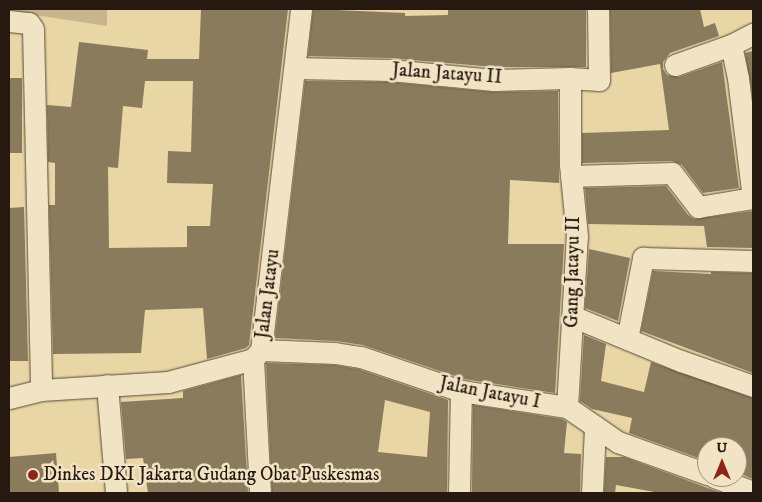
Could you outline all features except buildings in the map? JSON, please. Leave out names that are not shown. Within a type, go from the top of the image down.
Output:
[{"type":"street","name":"Jalan Jatayu","points":[[9,398],[41,390],[168,382],[257,355],[301,9]]},
{"type":"street","name":"Jalan Jatayu II","points":[[295,68],[390,70],[494,80],[570,78],[599,80],[598,9]]},
{"type":"street","points":[[9,21],[29,24],[33,29],[41,390]]},
{"type":"street","points":[[675,65],[731,45],[753,34]]},
{"type":"street","points":[[571,176],[672,173],[698,207],[753,198],[740,86],[731,45]]},
{"type":"street","name":"Gang Jatayu II","points":[[567,407],[574,318],[573,285],[577,236],[571,176],[570,78]]},
{"type":"street","points":[[627,339],[644,258],[753,262]]},
{"type":"street","points":[[574,318],[681,361],[753,386]]},
{"type":"street","name":"Jalan Jatayu I","points":[[257,355],[335,353],[361,357],[461,391],[567,407],[618,442],[697,474]]},
{"type":"street","points":[[257,355],[260,493]]},
{"type":"street","points":[[107,385],[116,493]]},
{"type":"street","points":[[459,493],[461,391]]},
{"type":"street","points":[[592,493],[595,426]]},
{"type":"street","name":"Jalan Jatayu I","points":[[735,487],[753,492]]},
{"type":"shaded area","points":[[9,9],[107,9],[107,26],[9,11]]},
{"type":"place","name":"Dinkes DKI Jakarta Gudang Obat Puskesmas","points":[[33,475]]}]
